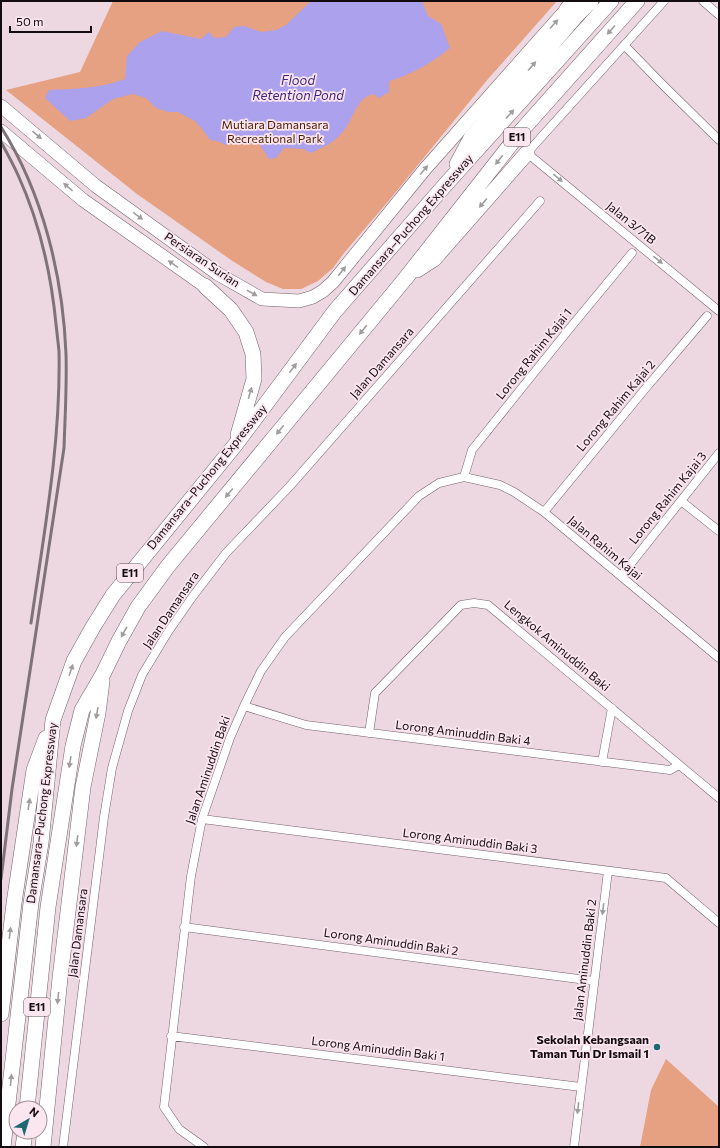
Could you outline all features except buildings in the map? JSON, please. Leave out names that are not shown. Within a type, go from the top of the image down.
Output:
[{"type":"highway","points":[[446,184],[470,138],[546,50],[591,1]]},
{"type":"highway","name":"Damansara–Puchong Expressway","points":[[3,1147],[31,903],[41,843],[53,720],[74,661],[92,627],[113,595],[236,444],[335,311],[446,184],[611,1]]},
{"type":"highway","name":"Damansara–Puchong Expressway","points":[[28,1100],[48,906],[73,746],[82,710],[103,674],[119,641],[138,607],[168,566],[405,279],[522,130],[637,1]]},
{"type":"highway","points":[[405,279],[434,259],[528,153]]},
{"type":"highway","points":[[205,286],[231,310],[246,332],[254,354],[254,379],[236,444]]},
{"type":"highway","points":[[43,1147],[60,978],[83,787],[98,713],[103,674]]},
{"type":"highway","points":[[1,1014],[14,903],[34,770],[53,720]]},
{"type":"main road","name":"Persiaran Surian","points":[[1,106],[96,186],[218,274],[262,299],[299,301],[313,297],[333,282],[425,169],[573,4]]},
{"type":"main road","name":"Persiaran Surian","points":[[1,131],[83,200],[205,286]]},
{"type":"street","points":[[528,153],[664,1]]},
{"type":"street","points":[[703,1],[719,15]]},
{"type":"street","points":[[624,45],[719,140]]},
{"type":"street","name":"Jalan 3/71B","points":[[528,153],[719,311]]},
{"type":"street","name":"Jalan Damansara","points":[[63,1147],[105,810],[112,768],[128,711],[142,675],[184,608],[226,553],[290,486],[540,201]]},
{"type":"street","name":"Lorong Rahim Kajai 1","points":[[464,477],[472,450],[632,252]]},
{"type":"street","name":"Lorong Rahim Kajai 2","points":[[544,512],[644,389],[707,316]]},
{"type":"street","name":"Lorong Rahim Kajai 3","points":[[620,576],[719,453]]},
{"type":"street","name":"Jalan Rahim Kajai","points":[[464,477],[500,485],[514,492],[544,512],[719,658]]},
{"type":"street","name":"Jalan Aminuddin Baki","points":[[204,1147],[179,1129],[164,1107],[171,1036],[191,876],[202,819],[230,738],[261,671],[285,637],[419,496],[439,483],[464,477]]},
{"type":"street","points":[[681,500],[719,531]]},
{"type":"street","name":"Lengkok Aminuddin Baki","points":[[369,733],[375,693],[461,605],[474,603],[488,605],[719,798]]},
{"type":"street","name":"Lorong Aminuddin Baki 4","points":[[244,706],[306,725],[670,770],[679,765]]},
{"type":"street","points":[[602,762],[612,708]]},
{"type":"street","name":"Lorong Aminuddin Baki 3","points":[[202,819],[666,878],[719,922]]},
{"type":"street","name":"Jalan Aminuddin Baki 2","points":[[574,1147],[608,871]]},
{"type":"street","name":"Lorong Aminuddin Baki 2","points":[[184,927],[594,981]]},
{"type":"street","name":"Lorong Aminuddin Baki 1","points":[[171,1036],[581,1087]]},
{"type":"green space","name":"Mutiara Damansara Recreational Park","points":[[113,1],[557,1],[488,79],[333,268],[318,281],[301,289],[283,289],[266,282],[231,260],[137,194],[6,90],[80,72]]},
{"type":"green space","points":[[666,1059],[719,1107],[719,1147],[640,1147],[651,1090]]},
{"type":"water","name":"Flood Retention Pond","points":[[311,1],[422,1],[428,16],[441,24],[450,48],[421,68],[389,81],[389,92],[379,98],[373,94],[363,99],[359,103],[342,133],[329,144],[310,153],[304,149],[284,148],[276,158],[269,159],[260,145],[253,140],[240,138],[232,140],[226,145],[210,140],[195,121],[178,112],[168,112],[156,108],[146,98],[133,94],[113,99],[86,118],[70,121],[45,98],[49,90],[97,86],[125,79],[127,56],[140,42],[162,31],[201,39],[209,32],[214,38],[226,37],[234,27],[244,26],[261,32],[276,30],[286,25]]},
{"type":"railway","points":[[1,127],[16,153],[28,179],[48,236],[60,295],[66,354],[64,448],[12,789],[1,879]]},
{"type":"railway","points":[[1,142],[16,171],[38,229],[51,286],[59,351],[59,385],[51,487],[31,623]]},
{"type":"place","name":"Sekolah Kebangsaan Taman Tun Dr Ismail 1","points":[[657,1047]]}]
